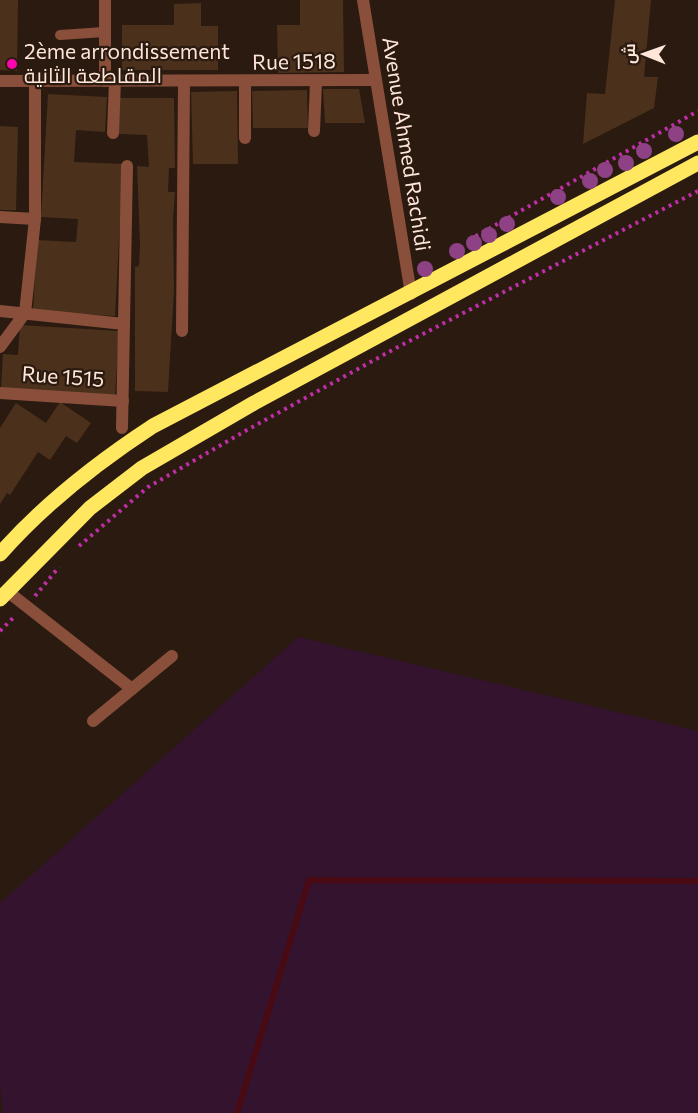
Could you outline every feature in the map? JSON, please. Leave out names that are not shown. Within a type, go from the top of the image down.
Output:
[{"type":"main road","points":[[0,554],[45,508],[117,450],[153,426],[411,294],[698,142]]},
{"type":"main road","points":[[3,595],[90,508],[142,468],[254,403],[698,163]]},
{"type":"street","points":[[105,0],[104,32],[113,133]]},
{"type":"street","name":"Avenue Ahmed Rachidi","points":[[363,0],[411,294]]},
{"type":"street","name":"Rue 1518","points":[[0,81],[184,83],[375,80]]},
{"type":"street","points":[[245,82],[245,138]]},
{"type":"street","points":[[314,131],[316,82]]},
{"type":"street","points":[[0,347],[25,313],[35,219],[35,83]]},
{"type":"street","points":[[182,331],[184,83]]},
{"type":"street","points":[[122,428],[127,166]]},
{"type":"street","points":[[0,217],[35,219]]},
{"type":"street","points":[[0,311],[124,324]]},
{"type":"street","name":"Rue 1515","points":[[0,393],[123,401]]},
{"type":"street","points":[[3,595],[25,607],[132,689]]},
{"type":"street","points":[[93,721],[172,656]]},
{"type":"lane","points":[[60,35],[104,32]]},
{"type":"path","points":[[76,549],[148,487],[396,348],[698,191]]},
{"type":"path","points":[[0,631],[25,607],[60,565]]},
{"type":"shaded area","points":[[298,637],[698,731],[698,1113],[3,1113],[0,1083],[0,903]]},
{"type":"building","points":[[0,0],[18,0],[17,71],[0,70]]},
{"type":"building","points":[[300,0],[343,0],[344,72],[278,73],[277,25],[300,25]]},
{"type":"building","points":[[615,0],[651,0],[644,77],[658,77],[654,108],[583,144],[587,93],[605,94]]},
{"type":"building","points":[[201,3],[201,26],[218,26],[218,70],[122,70],[122,25],[174,25],[174,4]]},
{"type":"building","points":[[323,89],[359,89],[365,123],[325,123]]},
{"type":"building","points":[[307,90],[308,128],[253,128],[252,91]]},
{"type":"building","points":[[237,91],[238,164],[193,164],[191,92]]},
{"type":"building","points":[[48,94],[107,97],[105,132],[76,130],[74,162],[123,164],[115,316],[33,311],[37,240],[76,242],[78,219],[41,217]]},
{"type":"building","points":[[119,98],[174,98],[175,168],[169,168],[168,192],[175,192],[174,290],[168,392],[135,391],[135,267],[139,266],[140,244],[137,166],[149,167],[147,135],[119,134]]},
{"type":"building","points":[[0,126],[18,127],[16,210],[0,210]]},
{"type":"building","points":[[20,325],[119,331],[115,397],[1,390],[3,354],[18,355]]},
{"type":"building","points":[[60,402],[91,423],[77,443],[66,436],[50,460],[38,452],[10,495],[7,493],[0,504],[0,428],[16,403],[46,423]]},
{"type":"waterway","points":[[237,1113],[309,880],[698,881]]},
{"type":"place","name":"2ème arrondissement المقاطعة الثانية","points":[[12,64]]}]
